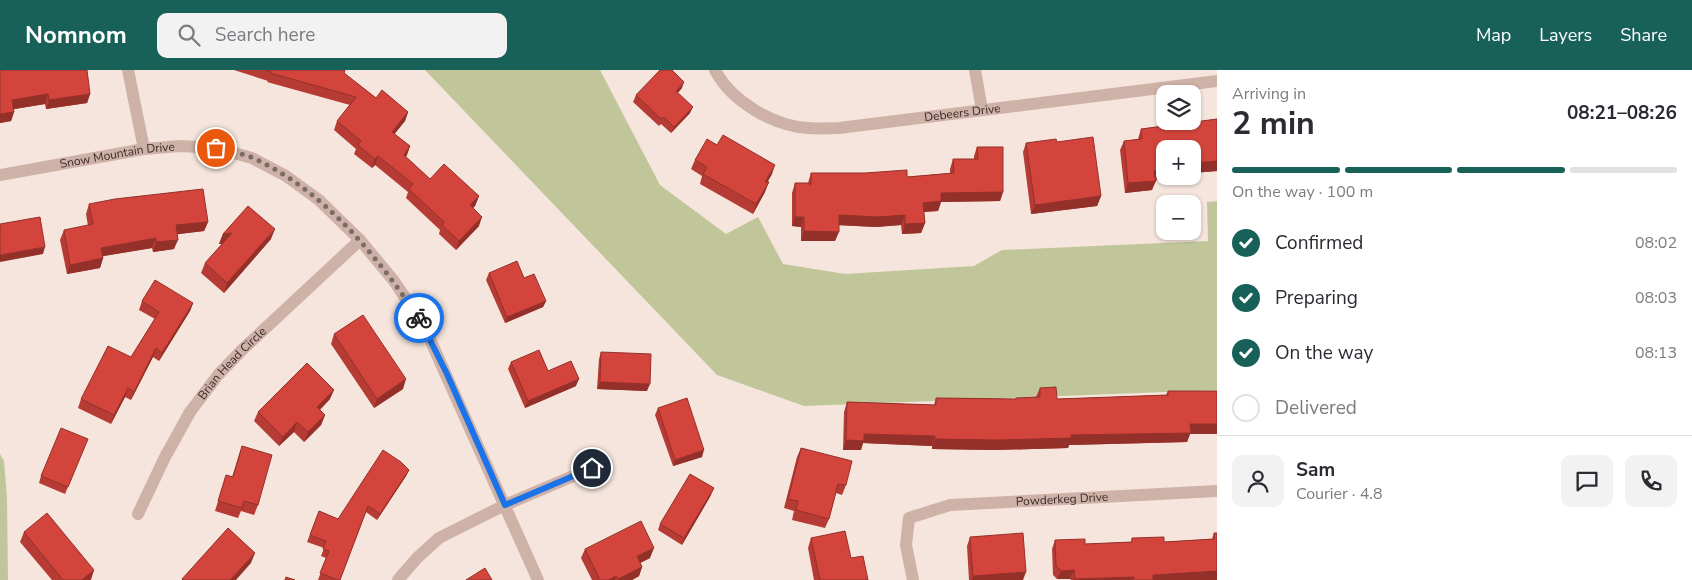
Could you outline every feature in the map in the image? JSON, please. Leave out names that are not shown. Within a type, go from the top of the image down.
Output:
[{"type":"street","points":[[128,70],[144,149]]},
{"type":"street","points":[[976,70],[982,110]]},
{"type":"street","name":"Debeers Drive","points":[[718,76],[745,104],[774,121],[806,128],[839,128],[1217,81]]},
{"type":"street","name":"Snow Mountain Drive","points":[[0,175],[144,149],[180,146],[216,148],[252,158],[286,176],[319,200],[360,240],[394,281],[424,326],[538,580]]},
{"type":"street","name":"Brian Head Circle","points":[[138,514],[169,449],[190,412],[218,374],[360,240]]},
{"type":"street","points":[[398,580],[416,558],[439,538],[505,505],[592,468]]},
{"type":"street","name":"Powderkeg Drive","points":[[912,580],[906,545],[909,518],[950,505],[1217,491]]},
{"type":"green space","points":[[425,70],[600,70],[660,185],[726,234],[758,217],[783,264],[845,274],[974,266],[1002,250],[1208,241],[1207,202],[1217,201],[1217,390],[804,406],[717,375]]},
{"type":"green space","points":[[0,454],[4,461],[7,498],[8,580],[0,580]]},
{"type":"building","points":[[0,70],[87,70],[90,94],[49,100],[48,94],[12,100],[14,112],[0,114]]},
{"type":"building","points":[[266,70],[345,70],[344,73],[376,98],[382,90],[408,112],[392,132],[410,146],[404,155],[430,179],[444,164],[479,196],[470,205],[482,217],[459,241],[442,225],[444,222],[409,189],[413,184],[378,156],[375,159],[358,145],[361,141],[337,121],[356,97],[270,73]]},
{"type":"building","points":[[660,70],[672,70],[684,82],[676,91],[693,107],[674,127],[664,117],[661,119],[636,95]]},
{"type":"building","points":[[1217,119],[1217,161],[1201,162],[1201,140],[1156,140],[1156,171],[1154,171],[1156,181],[1128,183],[1124,141],[1142,139],[1141,129],[1156,127],[1156,130],[1201,130],[1201,121]]},
{"type":"building","points":[[723,135],[775,165],[765,182],[769,182],[756,204],[703,174],[707,167],[695,160],[707,139],[717,145]]},
{"type":"building","points":[[1093,137],[1101,196],[1035,205],[1026,143],[1056,139],[1057,142]]},
{"type":"building","points":[[977,147],[1003,147],[1003,192],[941,193],[941,201],[923,203],[925,223],[905,224],[905,215],[879,217],[839,215],[839,232],[804,231],[804,217],[795,217],[795,183],[808,183],[811,185],[811,173],[865,173],[907,170],[907,177],[954,173],[953,159],[978,159]]},
{"type":"building","points":[[203,189],[208,222],[176,225],[178,240],[156,242],[156,238],[101,248],[103,258],[70,265],[64,230],[93,224],[89,204],[115,199]]},
{"type":"building","points":[[248,206],[275,229],[227,283],[205,263],[232,233],[223,234]]},
{"type":"building","points":[[40,217],[45,247],[0,255],[0,224]]},
{"type":"building","points":[[517,261],[524,278],[534,274],[546,301],[507,317],[489,273]]},
{"type":"building","points":[[155,280],[193,303],[162,353],[156,348],[134,392],[128,388],[114,415],[81,399],[108,346],[131,357],[159,312],[142,301]]},
{"type":"building","points":[[363,315],[406,379],[377,399],[334,334]]},
{"type":"building","points":[[539,350],[548,371],[571,361],[579,379],[528,401],[511,362]]},
{"type":"building","points":[[601,352],[651,354],[650,384],[600,382]]},
{"type":"building","points":[[307,363],[334,390],[317,407],[325,415],[308,432],[297,422],[283,437],[258,412]]},
{"type":"building","points":[[1056,387],[1057,399],[1168,395],[1168,391],[1217,391],[1217,424],[1190,424],[1191,433],[1071,435],[1071,438],[998,440],[935,439],[935,436],[864,434],[864,441],[846,440],[847,402],[936,405],[936,398],[1016,399],[1040,397],[1040,388]]},
{"type":"building","points":[[687,398],[704,450],[675,460],[658,408]]},
{"type":"building","points":[[61,428],[88,439],[68,487],[41,476]]},
{"type":"building","points":[[242,446],[272,455],[258,505],[244,501],[242,508],[218,501],[226,475],[233,477]]},
{"type":"building","points":[[801,448],[852,461],[846,485],[838,484],[829,519],[796,510],[798,501],[788,499]]},
{"type":"building","points":[[383,450],[409,470],[380,514],[368,506],[340,580],[320,573],[329,551],[323,549],[326,541],[310,535],[319,511],[338,519]]},
{"type":"building","points":[[690,474],[714,488],[684,538],[660,524]]},
{"type":"building","points":[[47,513],[94,570],[82,580],[63,580],[24,532]]},
{"type":"building","points":[[641,521],[654,548],[637,556],[642,567],[618,579],[616,576],[608,580],[600,580],[585,549]]},
{"type":"building","points":[[228,528],[255,553],[230,580],[183,580],[182,579]]},
{"type":"building","points":[[845,531],[851,558],[863,556],[868,580],[820,580],[811,538]]},
{"type":"building","points":[[1023,533],[1026,572],[973,576],[970,537]]},
{"type":"building","points":[[1214,533],[1217,533],[1217,571],[1153,575],[1153,580],[1134,580],[1134,577],[1075,579],[1074,570],[1061,571],[1056,566],[1055,540],[1085,539],[1085,544],[1132,542],[1132,538],[1164,537],[1164,542],[1214,539]]},
{"type":"building","points":[[485,568],[492,580],[466,580]]},
{"type":"way so far","points":[[216,148],[252,158],[286,176],[319,200],[360,240],[394,281],[419,318]]},
{"type":"route","points":[[419,318],[447,374],[505,505],[592,468]]}]
